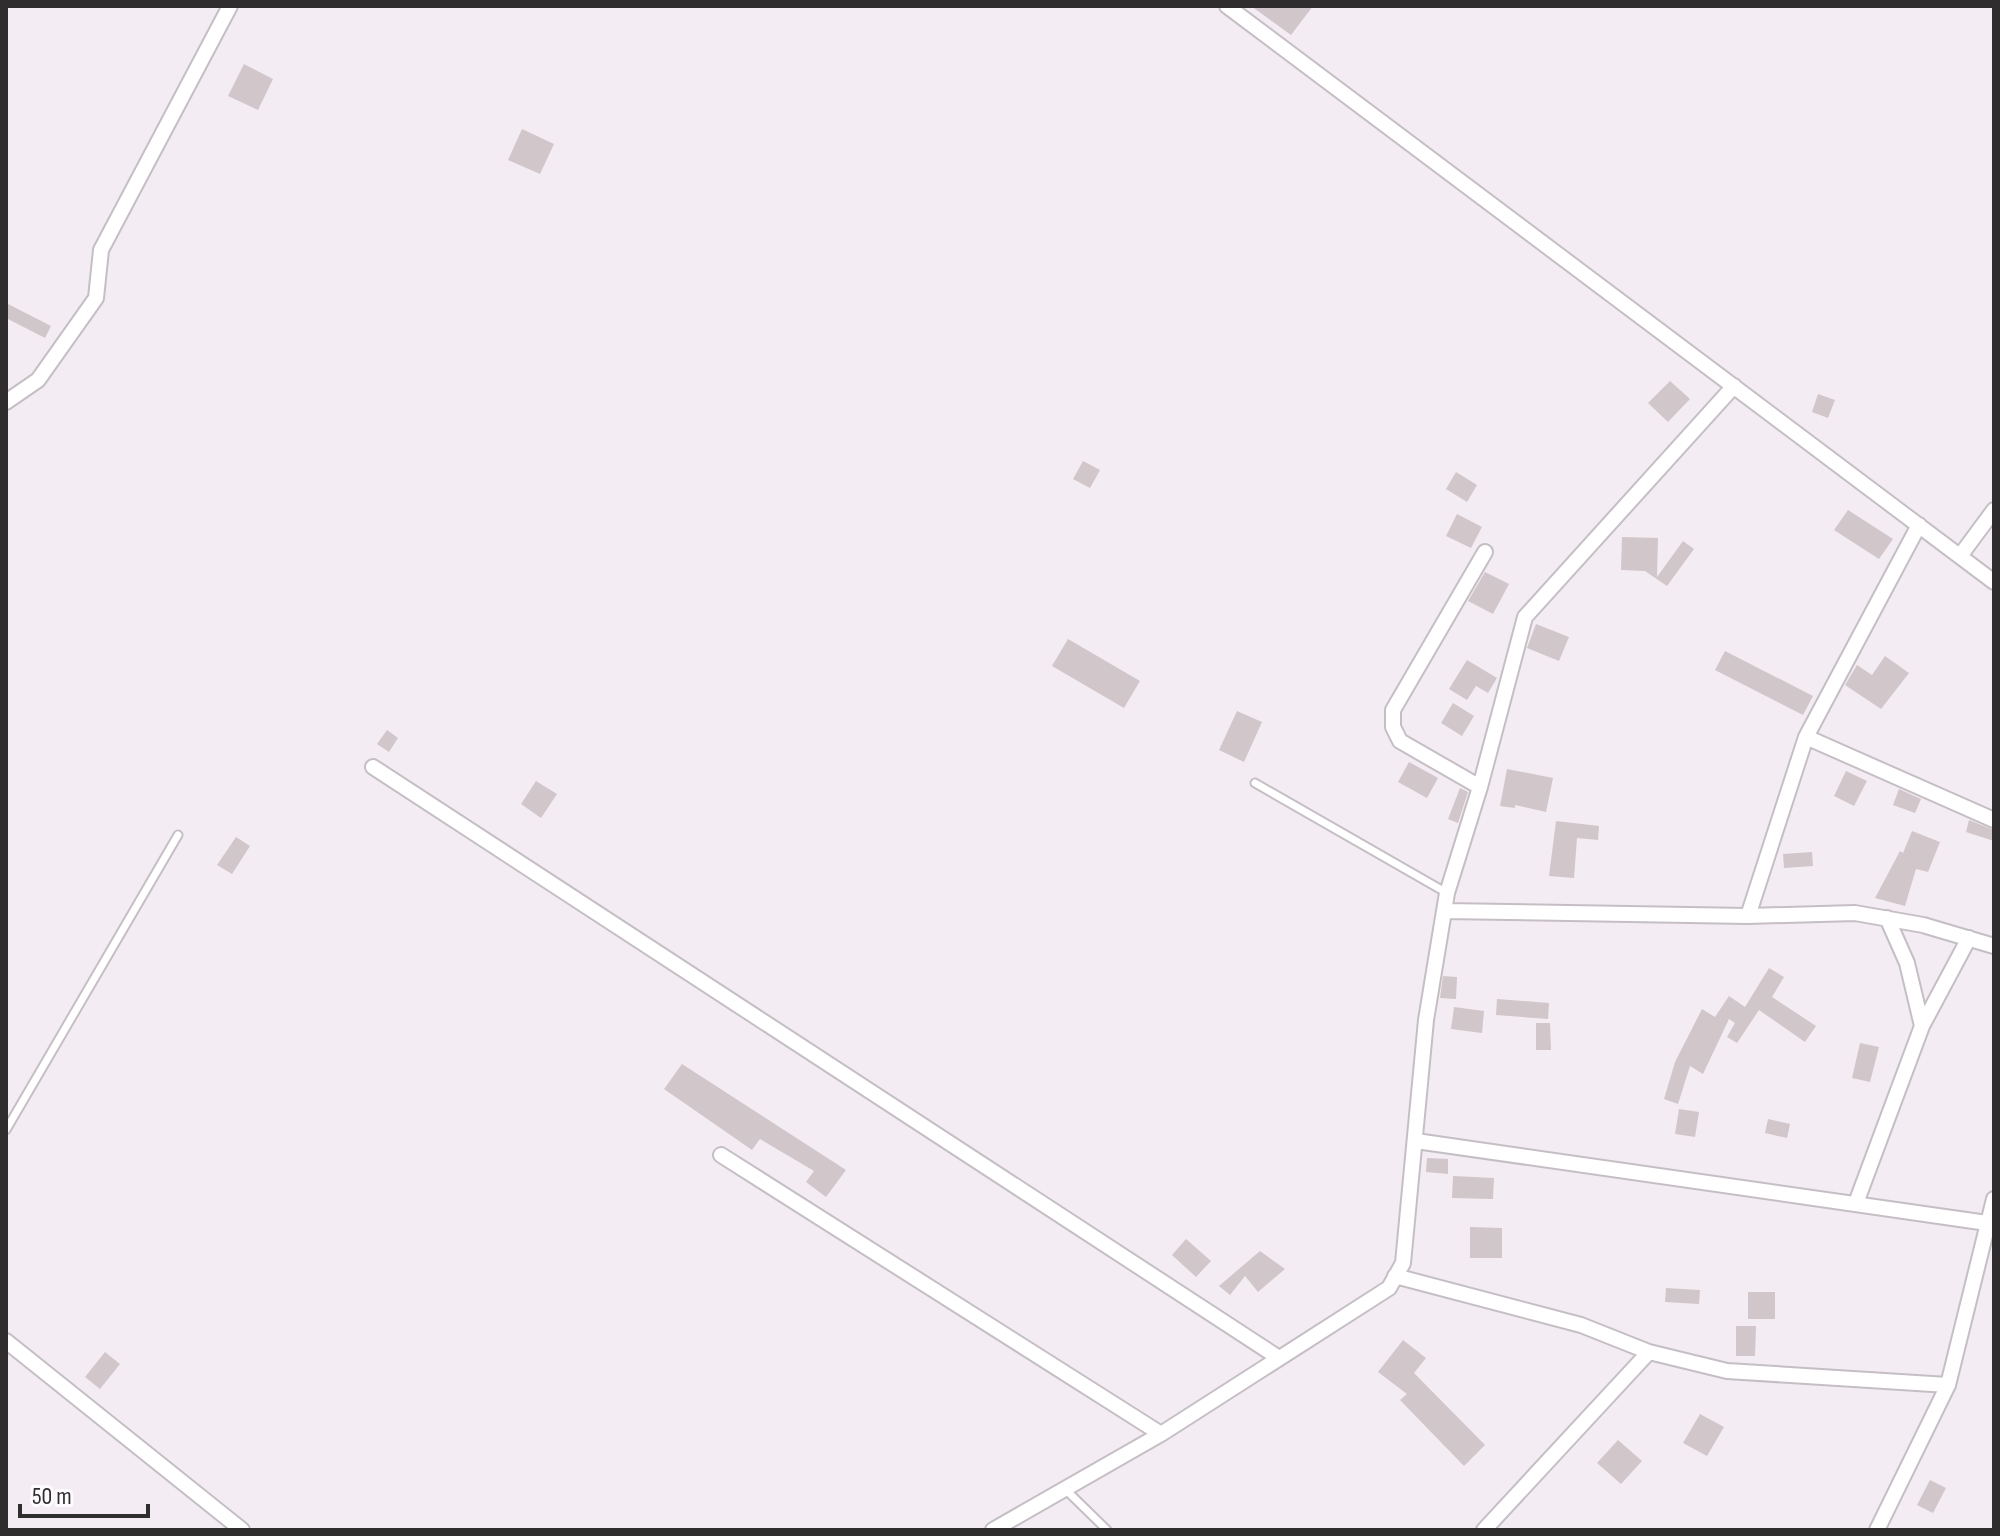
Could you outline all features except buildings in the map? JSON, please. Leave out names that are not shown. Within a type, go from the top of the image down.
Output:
[{"type":"street","points":[[6,402],[38,380],[96,298],[101,250],[230,6]]},
{"type":"street","points":[[1227,6],[1245,11],[1994,582]]},
{"type":"street","points":[[993,1530],[1161,1434],[1389,1288],[1403,1263],[1426,1020],[1447,893],[1480,787],[1525,617],[1734,386]]},
{"type":"street","points":[[1960,556],[1994,510]]},
{"type":"street","points":[[1748,916],[1806,737],[1919,525]]},
{"type":"street","points":[[1480,787],[1400,741],[1393,727],[1393,710],[1485,552]]},
{"type":"street","points":[[1806,737],[1994,820]]},
{"type":"street","points":[[373,767],[1279,1358]]},
{"type":"street","points":[[1444,911],[1748,916],[1855,913],[1887,918],[1994,946]]},
{"type":"street","points":[[1887,918],[1907,963],[1922,1026]]},
{"type":"street","points":[[1856,1203],[1922,1026],[1969,938]]},
{"type":"street","points":[[1416,1141],[1990,1223]]},
{"type":"street","points":[[721,1155],[1161,1434]]},
{"type":"street","points":[[1877,1530],[1948,1385],[1994,1199]]},
{"type":"street","points":[[1395,1276],[1581,1325],[1649,1352],[1727,1371],[1948,1385]]},
{"type":"street","points":[[6,1341],[242,1530]]},
{"type":"street","points":[[1484,1530],[1649,1352]]},
{"type":"lane","points":[[1255,783],[1447,893]]},
{"type":"lane","points":[[6,1130],[178,835]]},
{"type":"lane","points":[[1066,1490],[1107,1530]]}]
